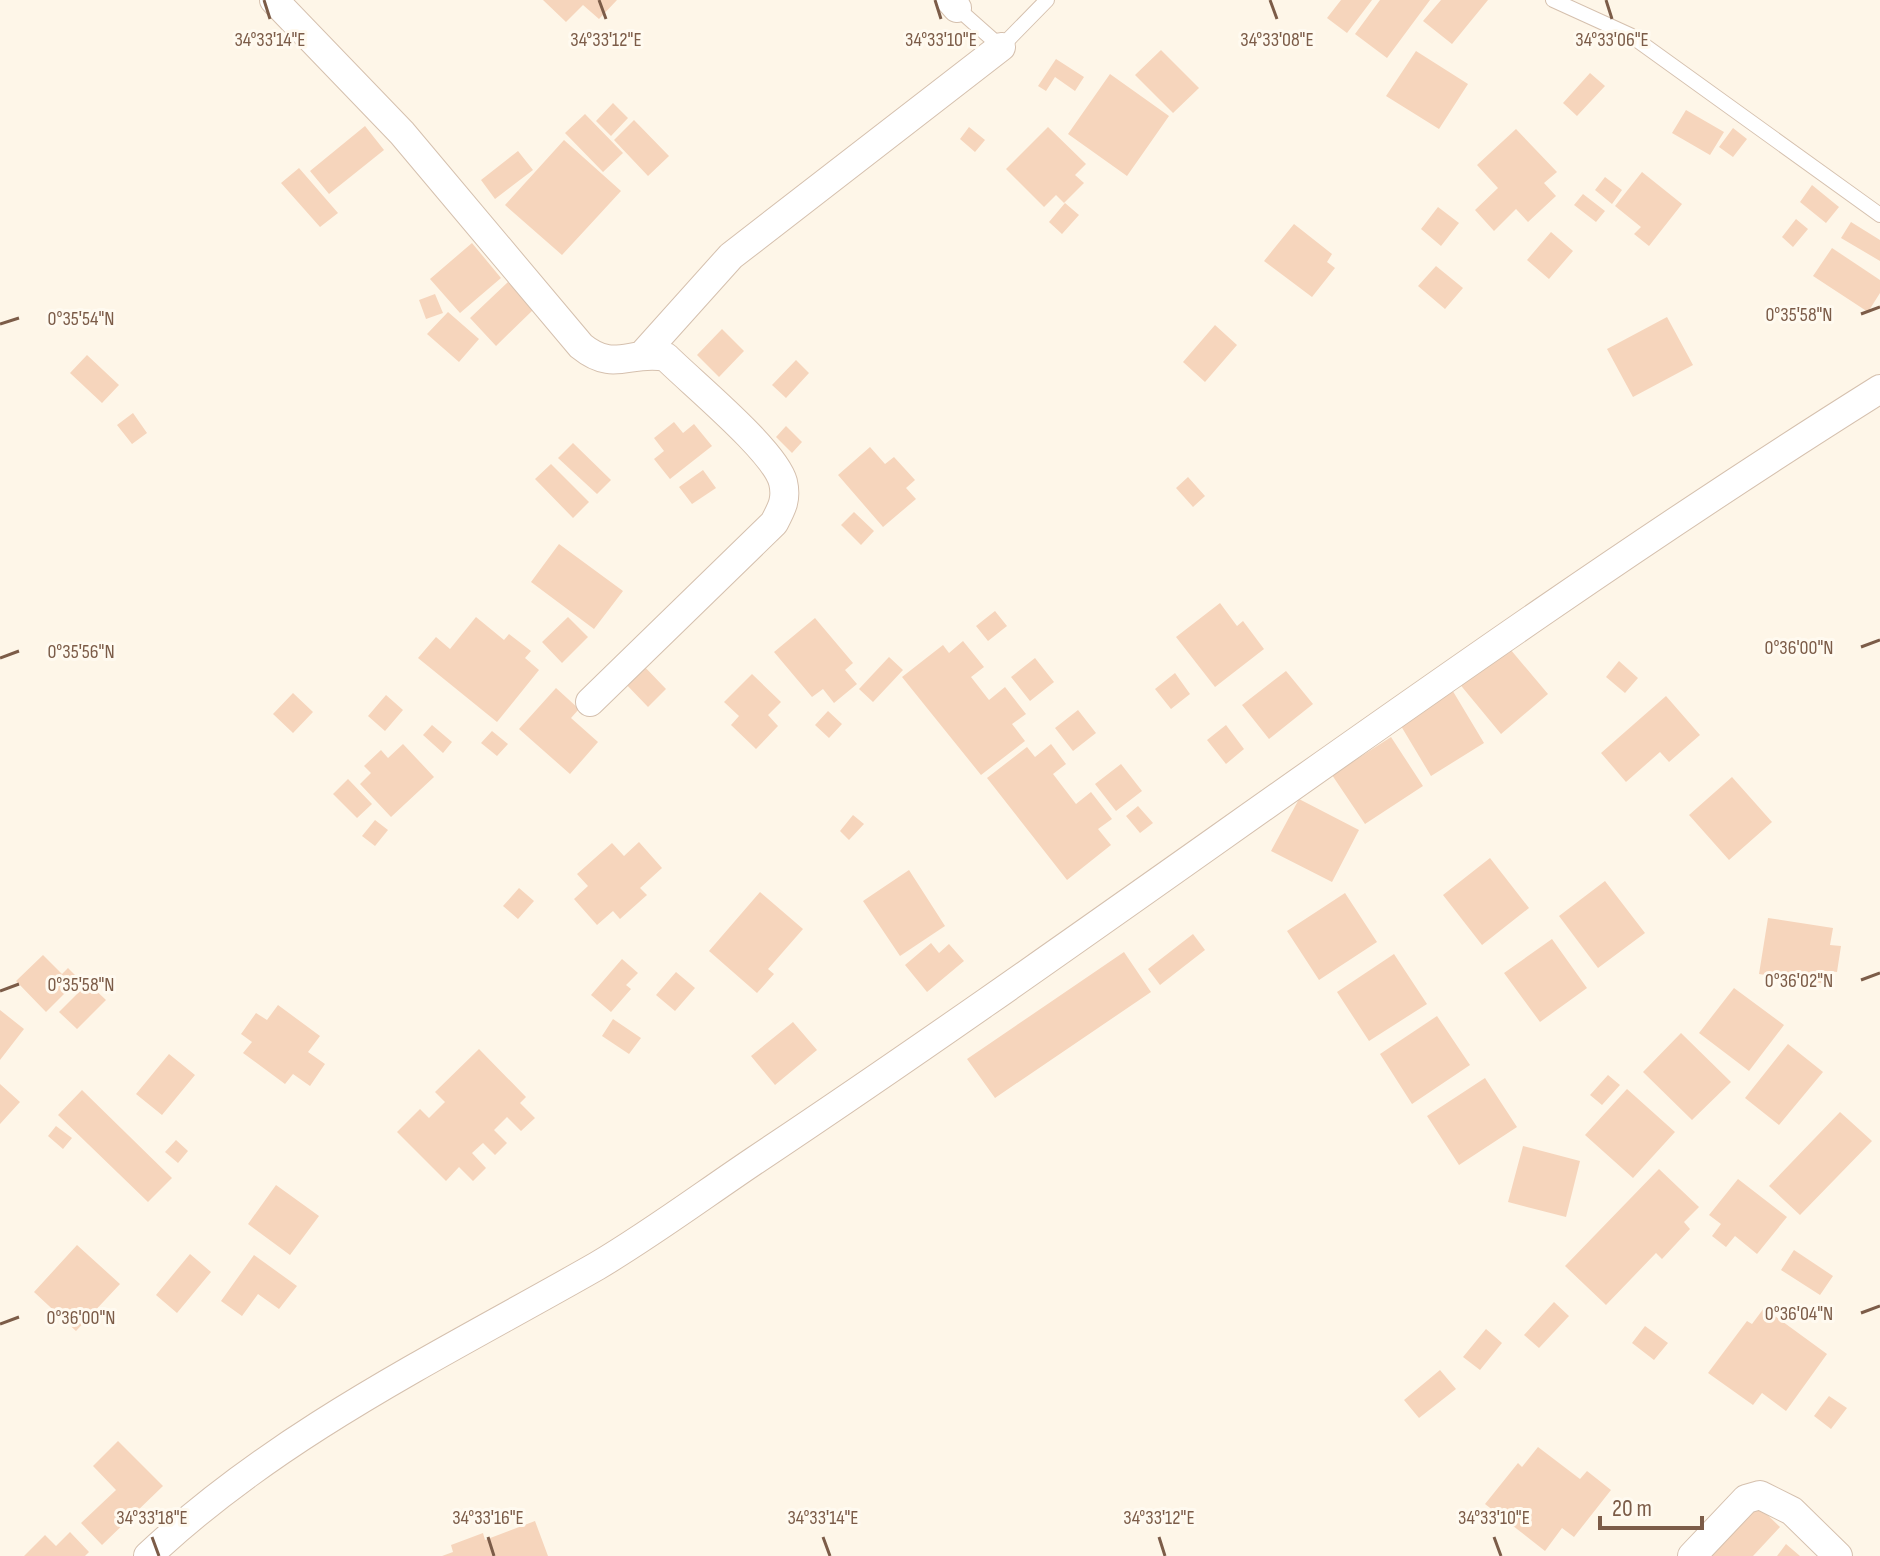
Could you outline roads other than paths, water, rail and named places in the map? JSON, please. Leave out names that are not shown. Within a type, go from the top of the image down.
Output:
[{"type":"street","points":[[274,0],[402,133],[581,346],[596,359],[616,362],[644,353],[666,357],[770,458],[783,480],[785,502],[774,523],[590,702]]},
{"type":"street","points":[[644,353],[731,256],[1001,47]]},
{"type":"street","points":[[148,1556],[180,1526],[319,1424],[604,1262],[866,1086],[1626,555],[1880,389]]},
{"type":"street","points":[[1692,1556],[1746,1499],[1760,1495],[1792,1511],[1838,1556]]},
{"type":"lane","points":[[954,4],[1001,47],[1047,0]]},
{"type":"lane","points":[[1553,0],[1630,35],[1880,215]]}]
